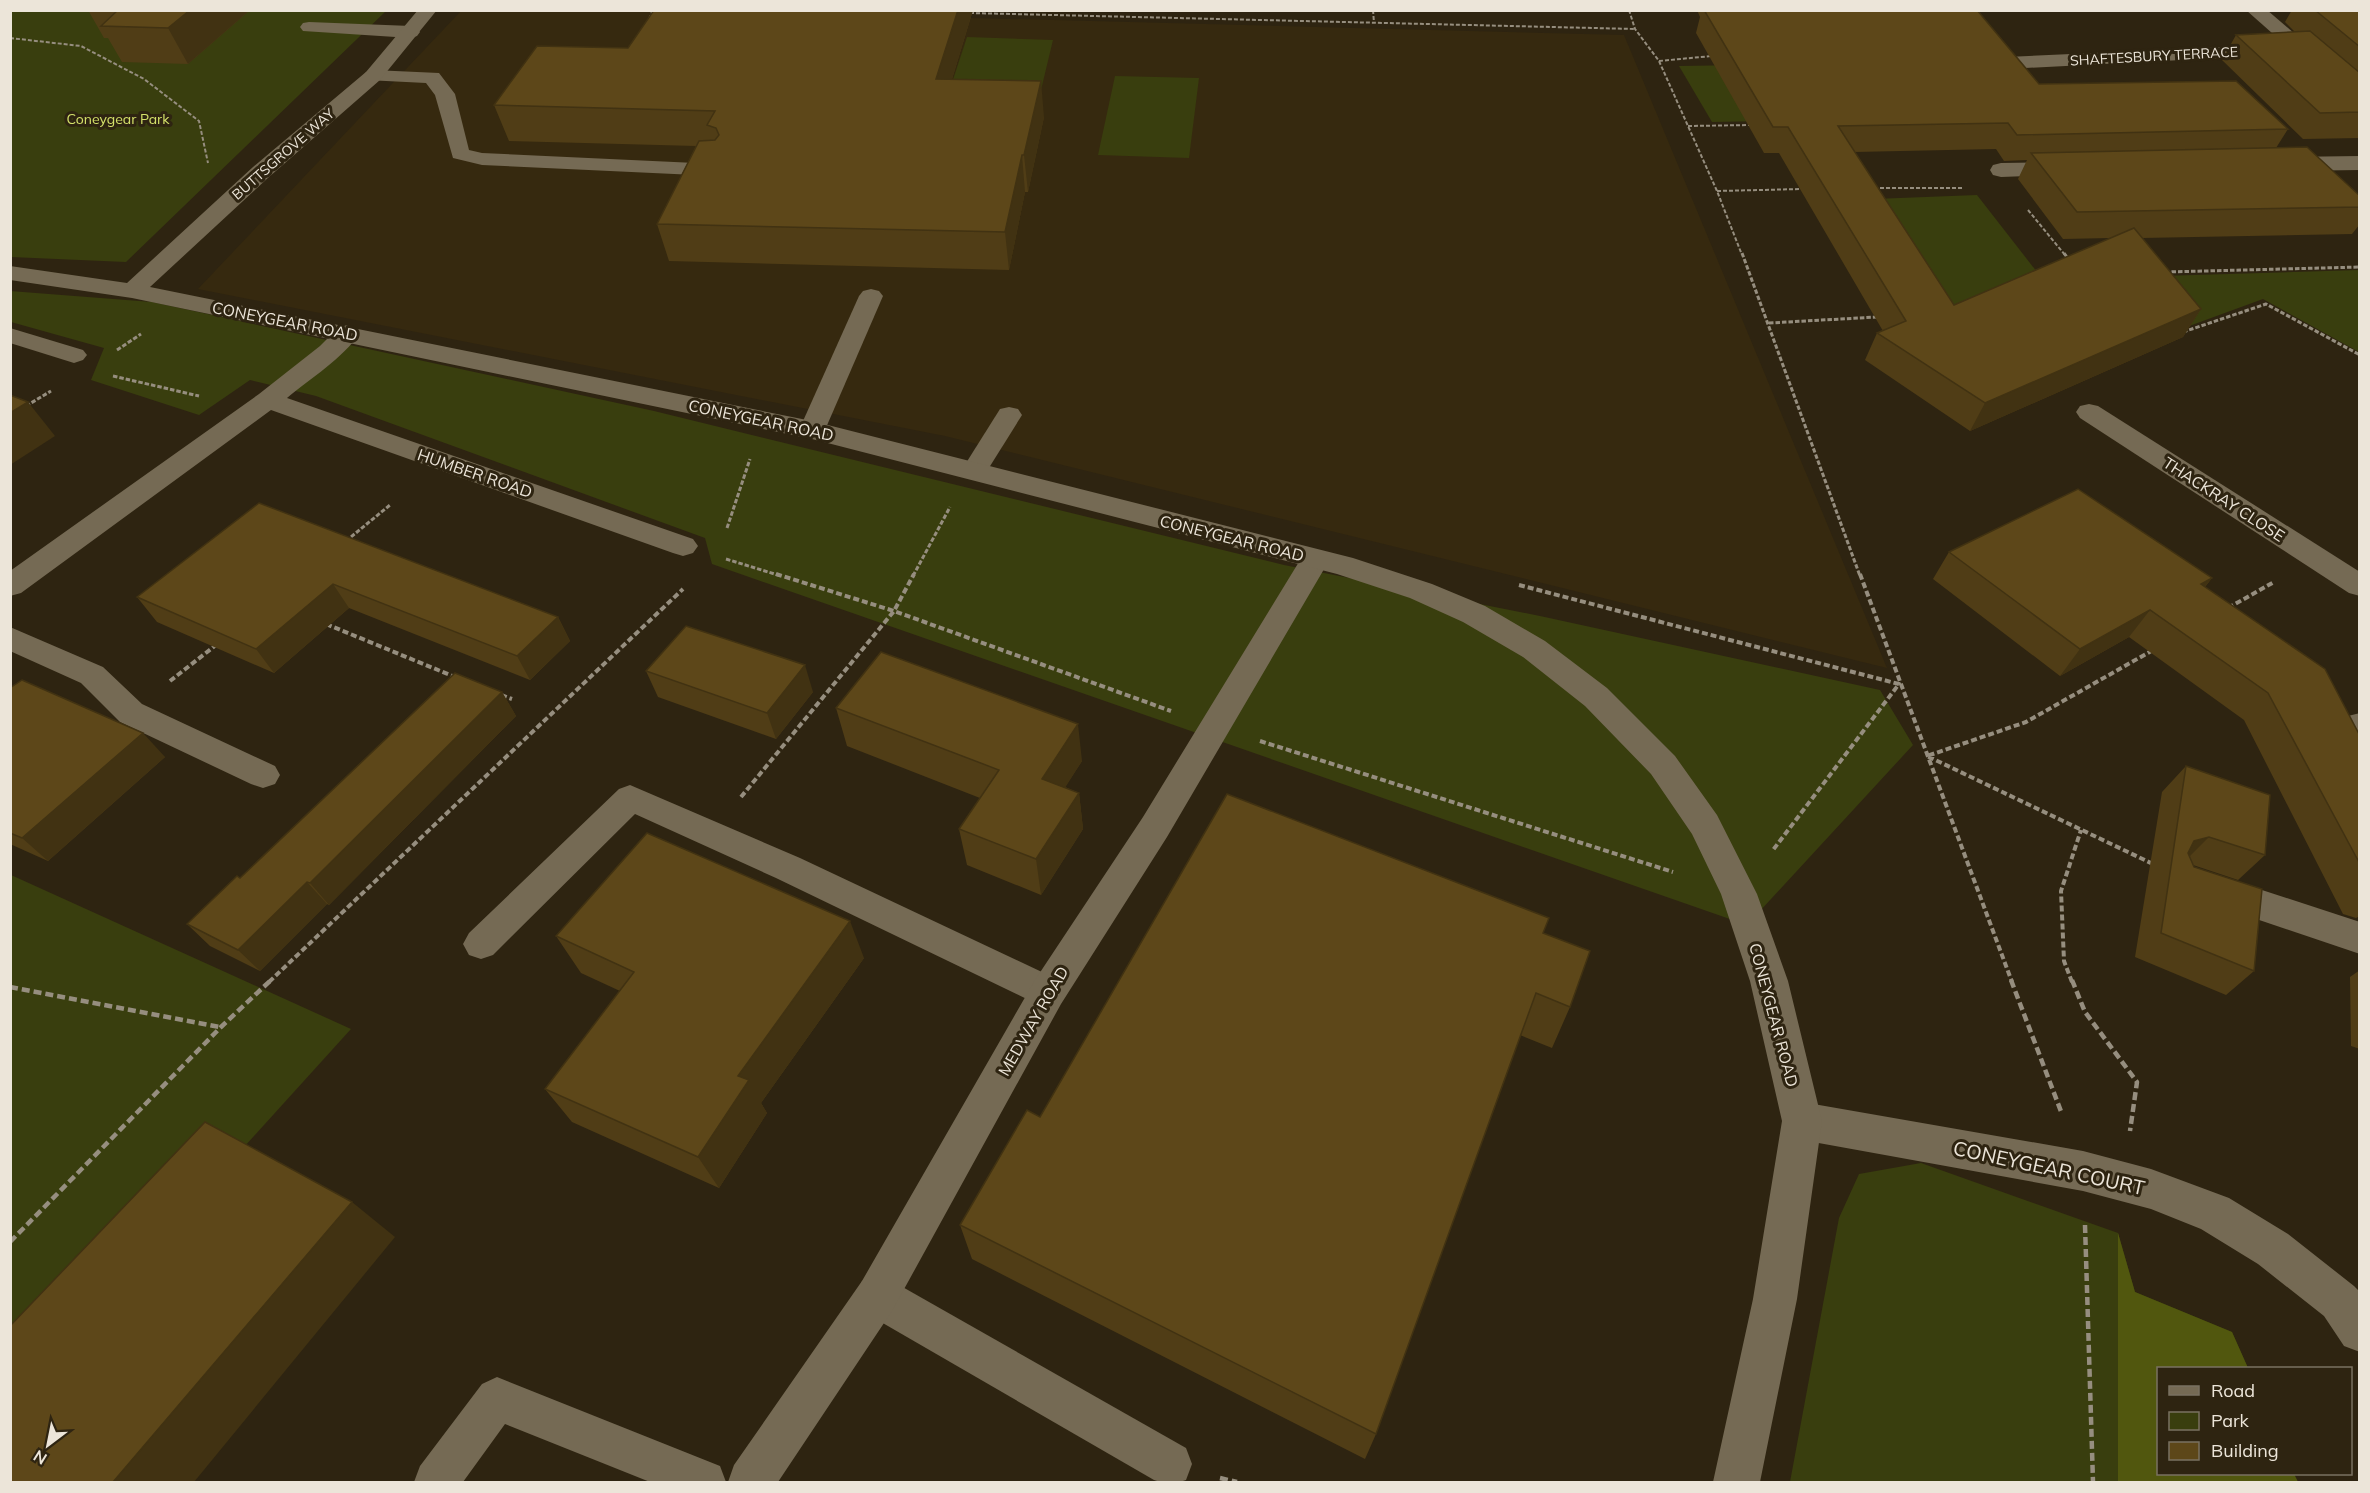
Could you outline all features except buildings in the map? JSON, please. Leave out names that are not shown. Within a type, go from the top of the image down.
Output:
[{"type":"street","name":"BUTTSGROVE WAY","points":[[132,291],[261,172],[373,76],[428,10]]},
{"type":"street","points":[[2255,10],[2360,101]]},
{"type":"street","name":"SHAFTESBURY TERRACE","points":[[2007,63],[2300,49]]},
{"type":"street","points":[[2257,165],[2356,166]]},
{"type":"street","points":[[2006,179],[2083,169]]},
{"type":"street","name":"CONEYGEAR ROAD","points":[[10,273],[132,291],[347,333],[812,430],[1343,565],[1421,591],[1474,614],[1534,649],[1596,697],[1663,765],[1705,825],[1739,894],[1768,981],[1802,1121],[1775,1299],[1737,1482]]},
{"type":"street","points":[[10,586],[268,400],[329,351],[347,333]]},
{"type":"street","points":[[10,335],[80,362]]},
{"type":"street","name":"HUMBER ROAD","points":[[268,400],[682,546]]},
{"type":"street","name":"THACKRAY CLOSE","points":[[2089,412],[2360,586]]},
{"type":"street","name":"MEDWAY ROAD","points":[[751,1482],[877,1296],[1048,992],[1155,827],[1315,559]]},
{"type":"street","points":[[10,638],[92,675],[131,713],[263,775]]},
{"type":"street","points":[[2360,725],[2360,736]]},
{"type":"street","points":[[2183,879],[2360,938]]},
{"type":"street","name":"CONEYGEAR COURT","points":[[1802,1121],[2084,1171],[2151,1189],[2214,1213],[2273,1249],[2339,1301],[2360,1330]]},
{"type":"lane","points":[[309,27],[411,32]]},
{"type":"lane","points":[[373,76],[432,77],[445,94],[460,154],[482,159],[717,170]]},
{"type":"lane","points":[[812,430],[871,296]]},
{"type":"lane","points":[[974,471],[1010,415]]},
{"type":"lane","points":[[481,944],[630,798],[712,832],[1048,992]]},
{"type":"lane","points":[[877,1296],[1170,1464]]},
{"type":"lane","points":[[436,1482],[497,1399],[704,1482]]},
{"type":"path","points":[[648,22],[653,10]]},
{"type":"path","points":[[1108,16],[1109,10]]},
{"type":"path","points":[[1373,10],[1374,23]]},
{"type":"path","points":[[1629,10],[1635,29],[1659,61],[1717,191],[1769,323],[1899,684],[2084,1171],[2093,1482]]},
{"type":"path","points":[[967,13],[1635,29]]},
{"type":"path","points":[[10,38],[81,46],[144,79],[199,121],[208,163],[261,172]]},
{"type":"path","points":[[1659,61],[1698,56],[1722,56]]},
{"type":"path","points":[[1688,126],[1759,125]]},
{"type":"path","points":[[1864,188],[2006,179],[2073,266]]},
{"type":"path","points":[[1717,191],[1807,189]]},
{"type":"path","points":[[2162,272],[2360,267]]},
{"type":"path","points":[[2183,332],[2266,304],[2360,355]]},
{"type":"path","points":[[1769,323],[1883,316]]},
{"type":"path","points":[[80,362],[149,328]]},
{"type":"path","points":[[80,362],[234,404],[268,400]]},
{"type":"path","points":[[19,411],[55,388]]},
{"type":"path","points":[[725,535],[750,458]]},
{"type":"path","points":[[712,832],[894,611],[957,494],[974,471]]},
{"type":"path","points":[[344,542],[390,505]]},
{"type":"path","points":[[2222,611],[2315,558]]},
{"type":"path","points":[[1511,583],[1899,684]]},
{"type":"path","points":[[10,1242],[221,1027],[684,588]]},
{"type":"path","points":[[325,624],[457,677]]},
{"type":"path","points":[[1927,756],[2026,722],[2160,646]]},
{"type":"path","points":[[1739,894],[1899,684]]},
{"type":"path","points":[[490,690],[512,699]]},
{"type":"path","points":[[1927,756],[2183,879]]},
{"type":"path","points":[[2081,830],[2061,891],[2064,961],[2085,1012],[2137,1082],[2123,1181]]},
{"type":"path","points":[[10,987],[221,1027]]},
{"type":"shaded area","points":[[461,11],[705,11],[1624,35],[1887,668],[945,436],[198,289]]},
{"type":"green space","name":"Coneygear Park","points":[[11,11],[386,11],[126,262],[11,257]]},
{"type":"green space","points":[[967,37],[1053,40],[1035,115],[942,113]]},
{"type":"green space","points":[[1899,63],[1943,118],[1712,122],[1679,66]]},
{"type":"green space","points":[[1115,76],[1199,78],[1189,158],[1098,155]]},
{"type":"green space","points":[[1977,195],[2044,281],[1948,311],[1874,199]]},
{"type":"green space","points":[[2359,270],[2359,352],[2263,299],[2181,329],[2092,278]]},
{"type":"green space","points":[[10,291],[152,302],[654,411],[1284,565],[1540,616],[1880,690],[1913,745],[1747,925],[712,564],[705,538],[316,396],[250,380],[199,415],[91,380],[104,348],[11,322]]},
{"type":"green space","points":[[11,875],[351,1029],[11,1404]]},
{"type":"green space","points":[[1921,1163],[2118,1233],[2135,1292],[2232,1332],[2248,1367],[2157,1367],[2157,1475],[2294,1475],[2298,1482],[1790,1482],[1839,1218],[1859,1174]]},
{"type":"green space","points":[[2118,1233],[2135,1292],[2232,1332],[2248,1367],[2157,1367],[2157,1475],[2294,1475],[2298,1482],[2118,1482]]}]
